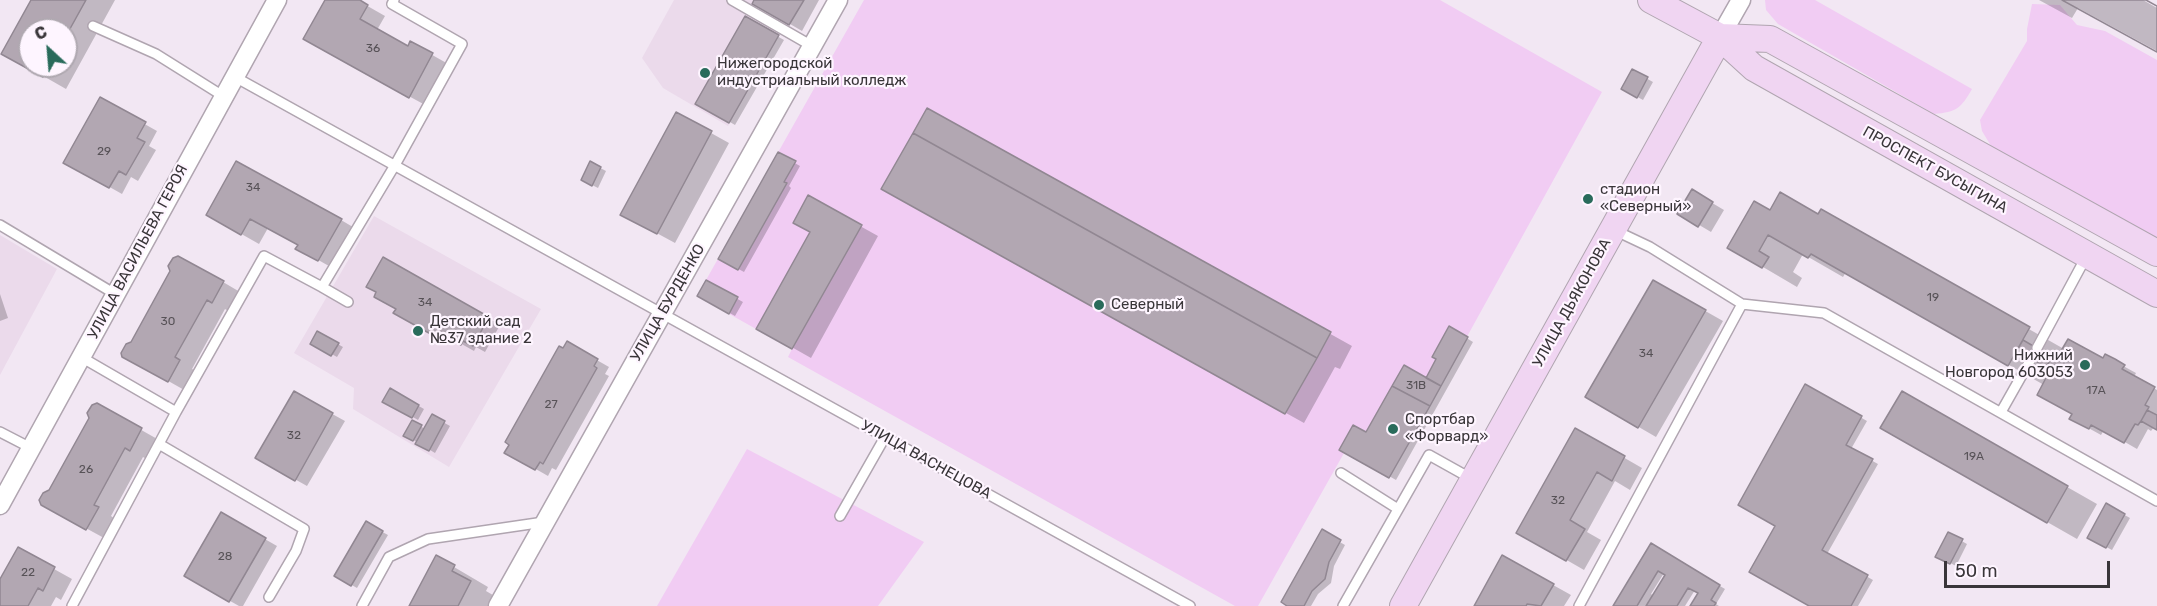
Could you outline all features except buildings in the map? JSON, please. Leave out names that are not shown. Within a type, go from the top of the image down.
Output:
[{"type":"main road","name":"ПРОСПЕКТ БУСЫГИНА","points":[[1651,0],[1720,37],[1754,68],[2157,294]]},
{"type":"main road","name":"ПРОСПЕКТ БУСЫГИНА","points":[[1720,37],[1770,39],[2157,253]]},
{"type":"main road","name":"УЛИЦА ДЬЯКОНОВА","points":[[1403,606],[1720,37]]},
{"type":"street","name":"УЛИЦА ВАСИЛЬЕВА ГЕРОЯ","points":[[0,505],[277,0]]},
{"type":"street","name":"УЛИЦА БУРДЕНКО","points":[[498,606],[838,0]]},
{"type":"street","name":"УЛИЦА ДЬЯКОНОВА","points":[[1720,37],[1741,0]]},
{"type":"lane","points":[[322,286],[462,44],[392,4],[394,0]]},
{"type":"lane","points":[[732,0],[813,46]]},
{"type":"lane","points":[[93,26],[156,54],[223,96]]},
{"type":"lane","name":"УЛИЦА ВАСНЕЦОВА","points":[[235,77],[1190,606]]},
{"type":"lane","points":[[0,225],[115,294]]},
{"type":"lane","points":[[1614,230],[1650,247],[1742,304],[1824,313],[2157,501]]},
{"type":"lane","points":[[2037,348],[2087,255]]},
{"type":"lane","points":[[72,606],[176,412],[264,256],[348,302]]},
{"type":"lane","points":[[1579,606],[1742,304]]},
{"type":"lane","points":[[81,357],[176,412]]},
{"type":"lane","points":[[2001,412],[2031,359]]},
{"type":"lane","points":[[0,432],[31,448]]},
{"type":"lane","points":[[840,516],[885,437]]},
{"type":"lane","points":[[159,444],[304,529],[296,550],[269,597]]},
{"type":"lane","points":[[1343,606],[1429,455],[1474,480]]},
{"type":"lane","points":[[1341,472],[1398,509]]},
{"type":"lane","points":[[362,606],[389,557],[399,552],[428,539],[544,522]]},
{"type":"shaded area","name":"Нижегородской индустриальный колледж","points":[[674,0],[804,0],[789,25],[785,24],[728,126],[663,88],[642,58]]},
{"type":"shaded area","name":"Северный","points":[[864,0],[1440,0],[1602,92],[1389,478],[1344,453],[1258,606],[1235,606],[788,357],[792,349],[697,296]]},
{"type":"shaded area","points":[[1765,0],[1815,0],[1972,89],[1958,108],[1934,114],[1778,24],[1766,10]]},
{"type":"shaded area","points":[[2032,4],[2060,5],[2077,25],[2105,31],[2157,60],[2157,238],[1991,146],[1982,131],[1980,120],[2027,41]]},
{"type":"shaded area","name":"Детский сад №37 здание 2","points":[[374,216],[541,309],[449,467],[353,409],[354,388],[294,353]]},
{"type":"shaded area","points":[[0,235],[57,269],[0,375]]},
{"type":"shaded area","points":[[747,449],[924,542],[878,606],[657,606]]},
{"type":"place","name":"Нижегородской индустриальный колледж","points":[[705,73]]},
{"type":"place","name":"стадион «Северный»","points":[[1588,199]]},
{"type":"place","name":"Северный","points":[[1099,305]]},
{"type":"place","name":"Детский сад №37 здание 2","points":[[418,331]]},
{"type":"place","name":"Нижний Новгород 603053","points":[[2085,365]]},
{"type":"place","name":"Спортбар «Форвард»","points":[[1393,429]]}]
